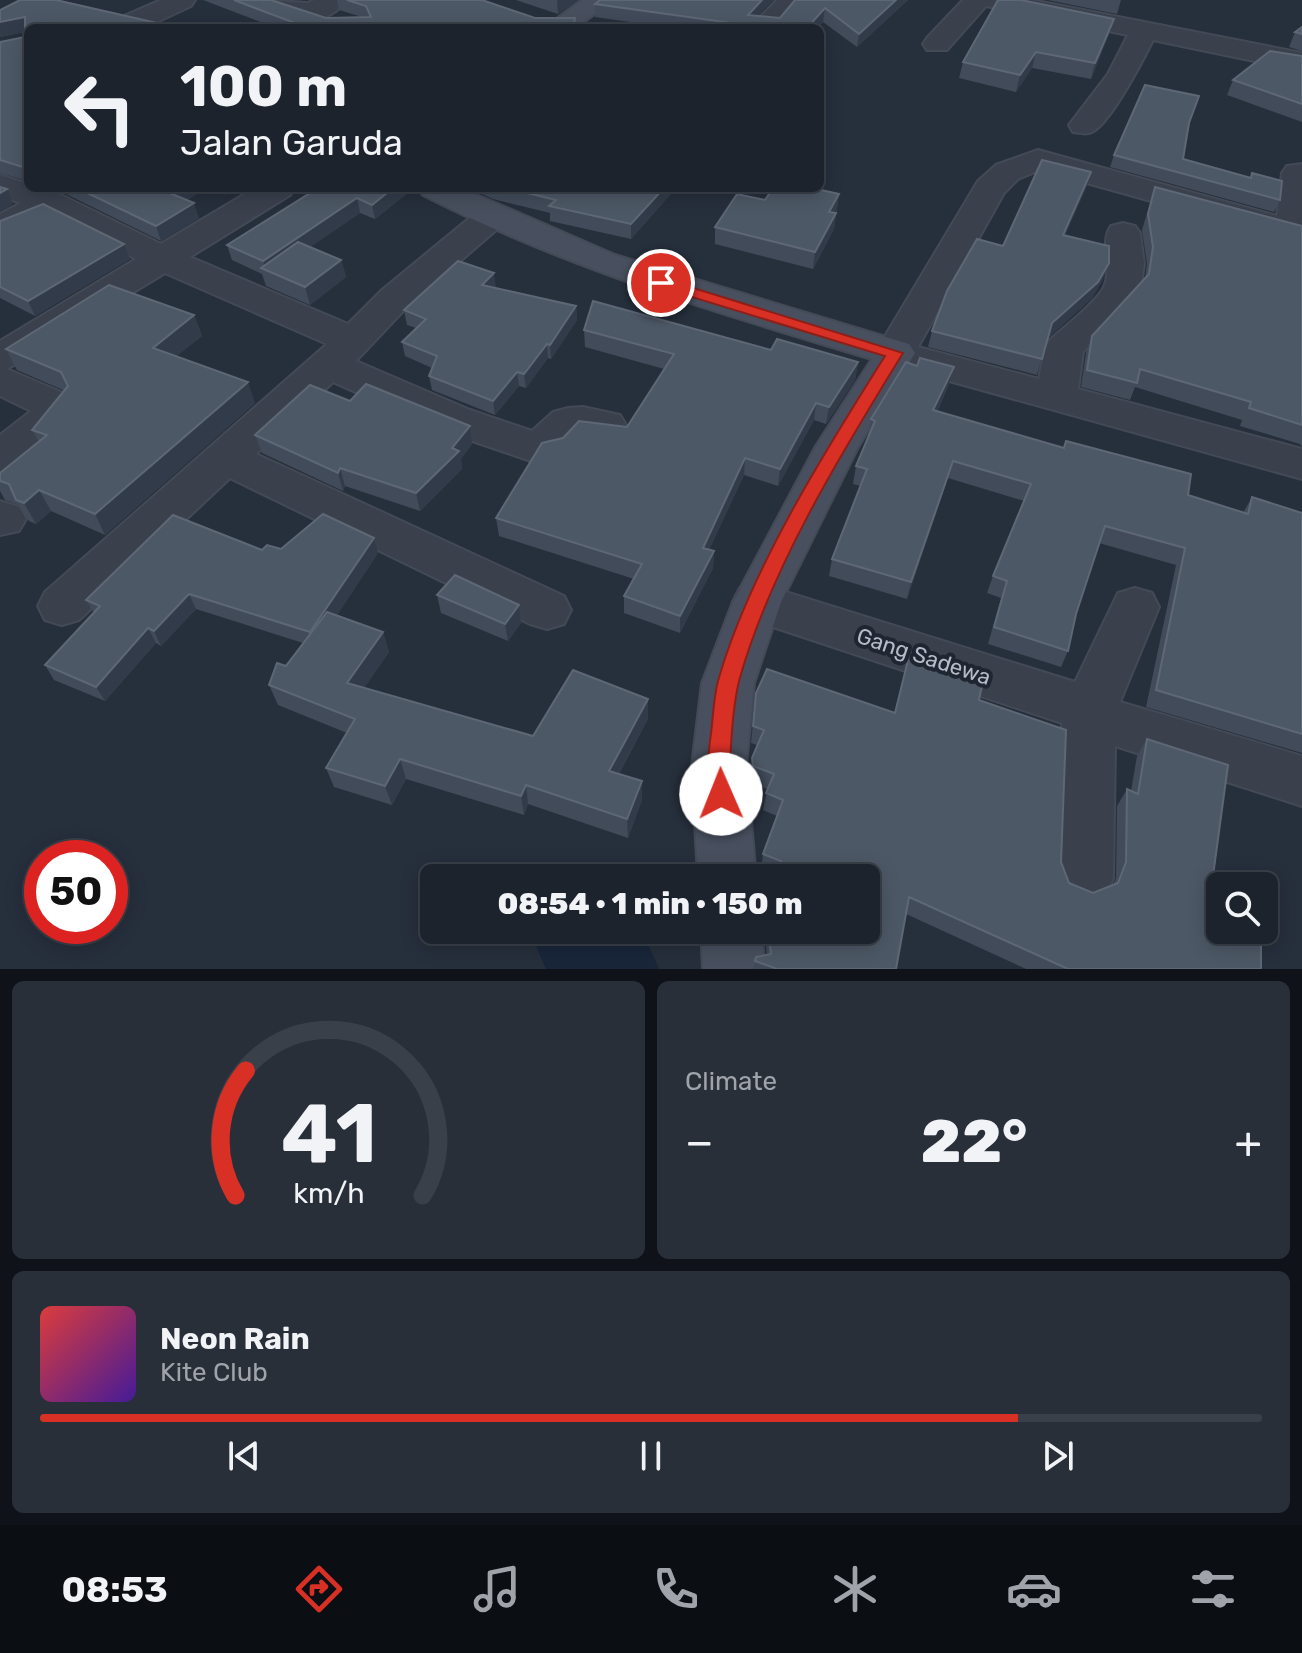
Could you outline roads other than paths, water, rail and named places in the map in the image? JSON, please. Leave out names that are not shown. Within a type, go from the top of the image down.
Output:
[{"type":"main road","points":[[550,24],[600,0]]},
{"type":"main road","points":[[448,192],[490,205],[635,274],[895,353],[837,446],[757,602],[728,683],[720,752],[726,864]]},
{"type":"main road","points":[[732,944],[734,969]]},
{"type":"street","points":[[134,22],[182,0]]},
{"type":"street","points":[[271,0],[322,7],[346,24]]},
{"type":"street","points":[[768,24],[792,0]]},
{"type":"street","points":[[937,44],[977,0]]},
{"type":"street","points":[[992,0],[1302,62]]},
{"type":"street","points":[[1084,125],[1121,76],[1134,30],[1137,0]]},
{"type":"street","points":[[1298,173],[1297,232],[1038,160],[1007,172],[990,188],[895,353],[1302,464]]},
{"type":"street","points":[[0,185],[49,202],[150,266],[341,353],[455,420],[531,446],[547,443],[568,422],[605,425]]},
{"type":"street","points":[[0,358],[271,192]]},
{"type":"street","points":[[0,228],[49,202]]},
{"type":"street","points":[[62,606],[341,353],[490,205]]},
{"type":"street","points":[[1057,395],[1064,349],[1122,291],[1126,264],[1123,233]]},
{"type":"street","points":[[0,380],[55,406],[41,425],[0,458]]},
{"type":"street","points":[[225,458],[547,610]]},
{"type":"street","name":"Gang Sadewa","points":[[757,602],[1302,781]]},
{"type":"street","points":[[1084,878],[1090,712],[1104,672],[1135,607]]},
{"type":"waterway","points":[[590,944],[607,969]]}]
